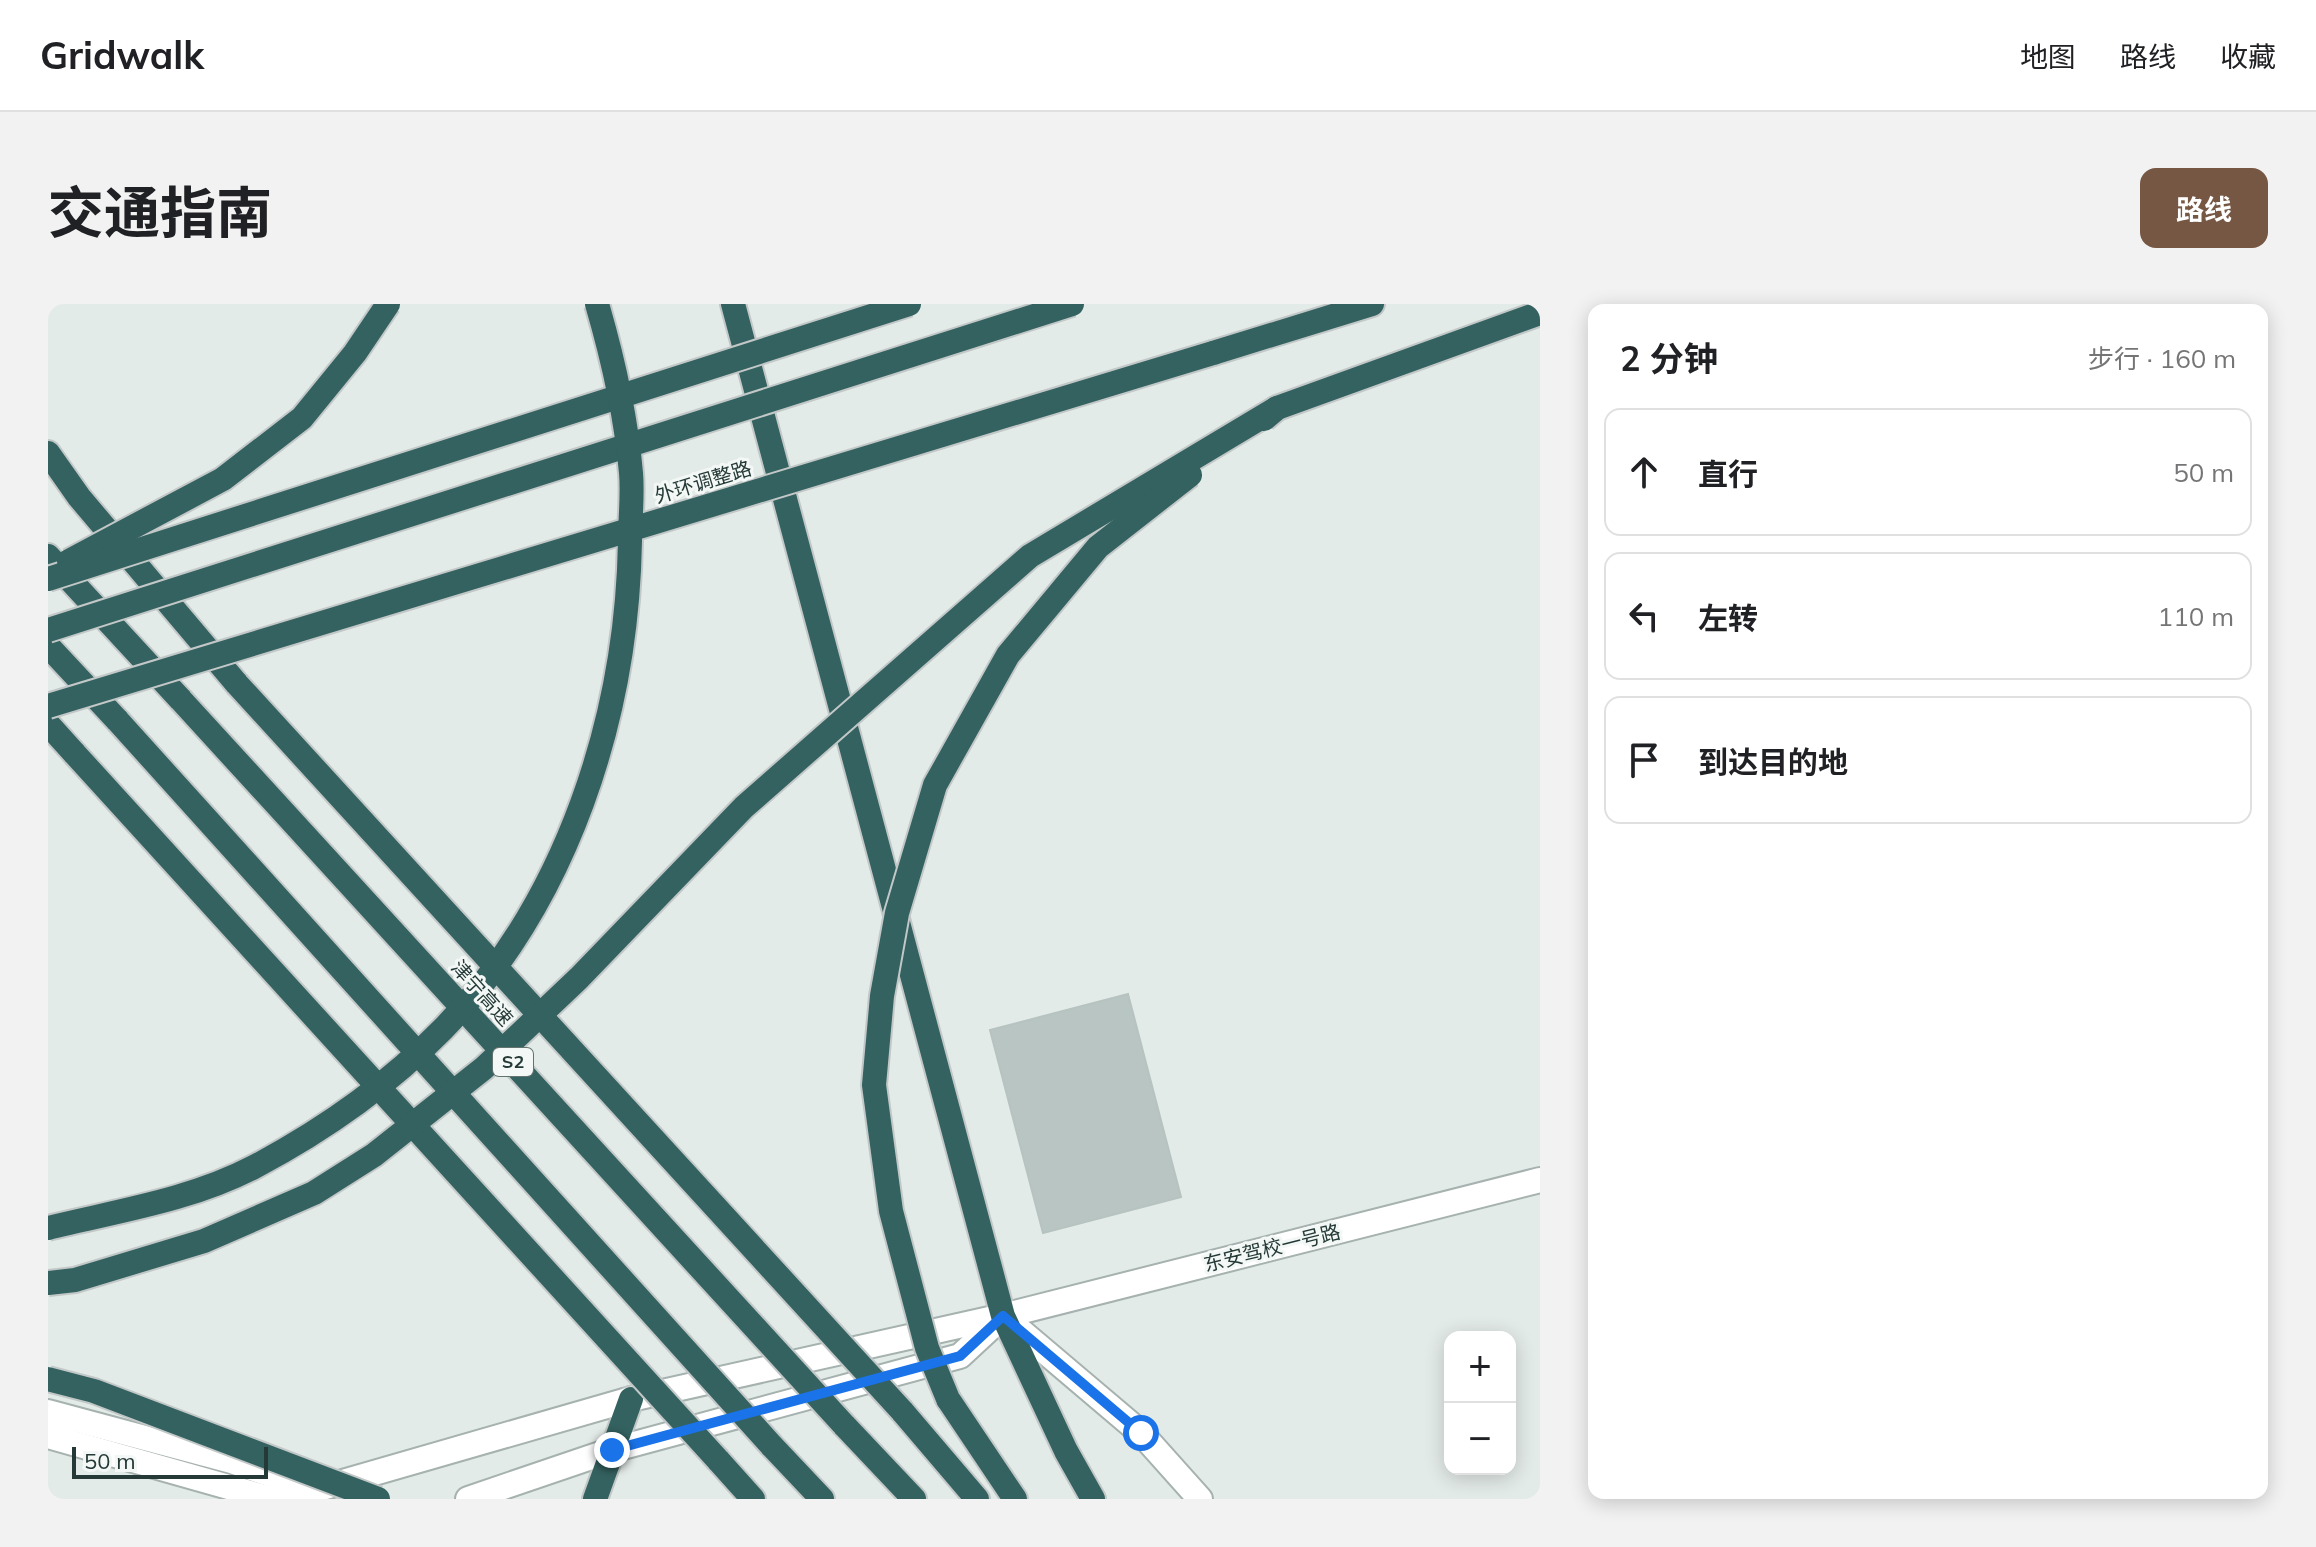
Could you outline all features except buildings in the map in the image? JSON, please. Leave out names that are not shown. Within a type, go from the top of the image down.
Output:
[{"type":"highway","points":[[48,572],[223,479],[302,418],[355,353],[388,304]]},
{"type":"highway","points":[[48,1228],[202,1188],[254,1167],[362,1100],[443,1029],[485,978],[535,905],[591,782],[615,696],[629,587],[631,474],[613,358],[597,304]]},
{"type":"highway","points":[[733,304],[1003,1316],[1066,1451],[1093,1499]]},
{"type":"highway","points":[[48,579],[909,304]]},
{"type":"highway","points":[[48,630],[1072,304]]},
{"type":"highway","name":"外环调整路","points":[[48,706],[1372,304]]},
{"type":"highway","points":[[48,1283],[75,1280],[204,1241],[314,1193],[374,1155],[484,1068],[579,978],[744,807],[1030,556],[1277,408],[1540,313]]},
{"type":"highway","points":[[1015,1499],[948,1399],[927,1348],[891,1211],[874,1085],[882,996],[897,913],[935,785],[1008,655],[1098,547],[1277,408]]},
{"type":"highway","points":[[48,453],[79,497],[237,684],[902,1411],[977,1499]]},
{"type":"highway","name":"津宁高速","points":[[48,556],[914,1499]]},
{"type":"highway","points":[[48,646],[822,1499]]},
{"type":"highway","points":[[48,724],[753,1499]]},
{"type":"highway","points":[[48,1379],[94,1391],[378,1499]]},
{"type":"highway","points":[[595,1499],[631,1399]]},
{"type":"street","name":"东安驾校一号路","points":[[256,1497],[320,1495],[631,1399],[1003,1316],[1540,1180]]},
{"type":"street","points":[[468,1499],[612,1450],[960,1356],[1003,1316],[1141,1433],[1200,1499]]},
{"type":"street","points":[[48,1412],[231,1461],[320,1495]]},
{"type":"street","points":[[48,1436],[256,1497]]},
{"type":"street","points":[[231,1461],[256,1497]]},
{"type":"route","points":[[612,1450],[960,1356],[1003,1316],[1141,1433]]}]
